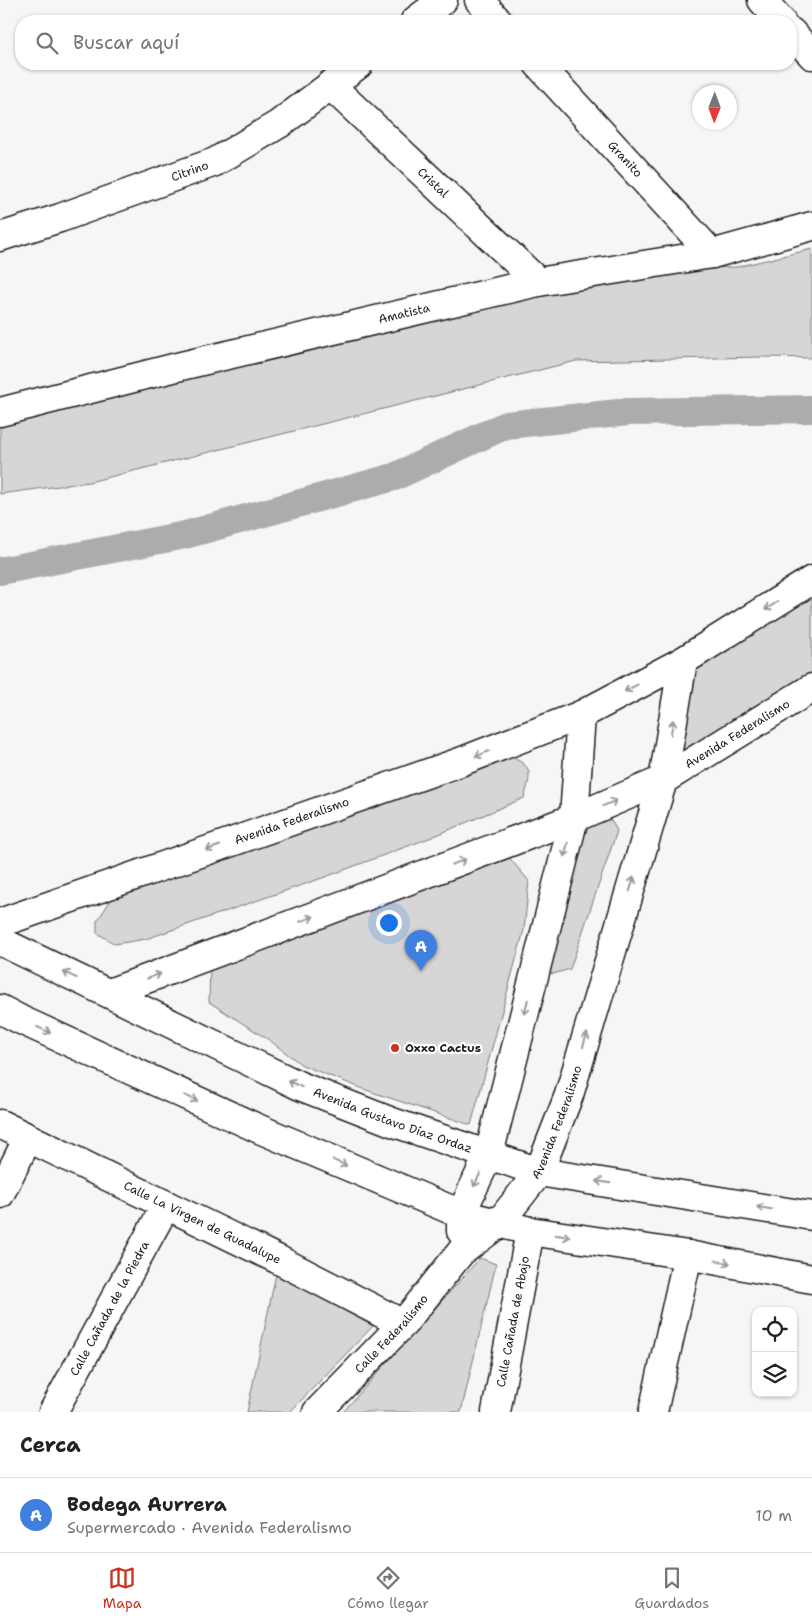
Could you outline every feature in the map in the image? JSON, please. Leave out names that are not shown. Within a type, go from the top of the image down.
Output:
[{"type":"street","points":[[423,15],[443,0]]},
{"type":"street","points":[[479,0],[493,15]]},
{"type":"street","points":[[762,0],[776,15]]},
{"type":"street","points":[[797,39],[812,55]]},
{"type":"street","name":"Citrino","points":[[0,237],[60,218],[215,162],[279,124],[350,70]]},
{"type":"street","name":"Granito","points":[[543,70],[712,254]]},
{"type":"street","name":"Cristal","points":[[330,86],[538,282]]},
{"type":"street","name":"Amatista","points":[[0,412],[181,366],[538,282],[712,254],[812,226]]},
{"type":"street","name":"Avenida Federalismo","points":[[0,923],[460,762],[581,714],[683,661],[812,580]]},
{"type":"street","name":"Avenida Federalismo","points":[[498,1224],[539,1172],[569,1095],[663,780],[683,661]]},
{"type":"street","name":"Avenida Federalismo","points":[[109,993],[574,818],[663,780],[812,688]]},
{"type":"street","points":[[461,1252],[461,1214],[489,1154],[574,818],[581,714]]},
{"type":"street","name":"Avenida Gustavo Díaz Ordaz","points":[[0,941],[300,1086],[392,1122],[539,1172],[812,1216]]},
{"type":"street","points":[[0,1009],[256,1128],[461,1214],[530,1231],[688,1255],[812,1279]]},
{"type":"street","name":"Calle La Virgen de Guadalupe","points":[[0,1124],[277,1259],[403,1324]]},
{"type":"street","points":[[0,1194],[28,1138]]},
{"type":"street","name":"Calle Cañada de la Piedra","points":[[53,1412],[166,1205]]},
{"type":"street","name":"Calle Federalismo","points":[[317,1412],[403,1324],[461,1252],[498,1224]]},
{"type":"street","name":"Calle Cañada de Abajo","points":[[496,1412],[530,1231]]},
{"type":"street","points":[[653,1412],[688,1255]]},
{"type":"shaded area","points":[[812,249],[812,358],[763,357],[576,361],[89,482],[0,494],[0,415],[638,270],[737,267]]},
{"type":"shaded area","points":[[812,580],[812,687],[664,778],[682,673]]},
{"type":"shaded area","points":[[504,755],[520,762],[528,769],[529,781],[524,798],[432,837],[328,876],[146,939],[115,944],[97,933],[97,921],[111,900],[161,879]]},
{"type":"shaded area","points":[[607,819],[612,821],[617,831],[570,969],[553,974],[547,971],[575,863],[588,825]]},
{"type":"shaded area","points":[[507,855],[529,881],[524,930],[471,1125],[366,1090],[302,1065],[269,1040],[209,1002],[210,965]]},
{"type":"shaded area","points":[[480,1258],[496,1264],[461,1412],[343,1412]]},
{"type":"shaded area","points":[[276,1274],[373,1326],[290,1412],[247,1412]]},
{"type":"waterway","points":[[0,571],[185,535],[394,477],[506,425],[628,412],[812,409]]},
{"type":"place","name":"Bodega Aurrera","points":[[421,971]]},
{"type":"place","name":"Oxxo Cactus","points":[[395,1048]]}]
